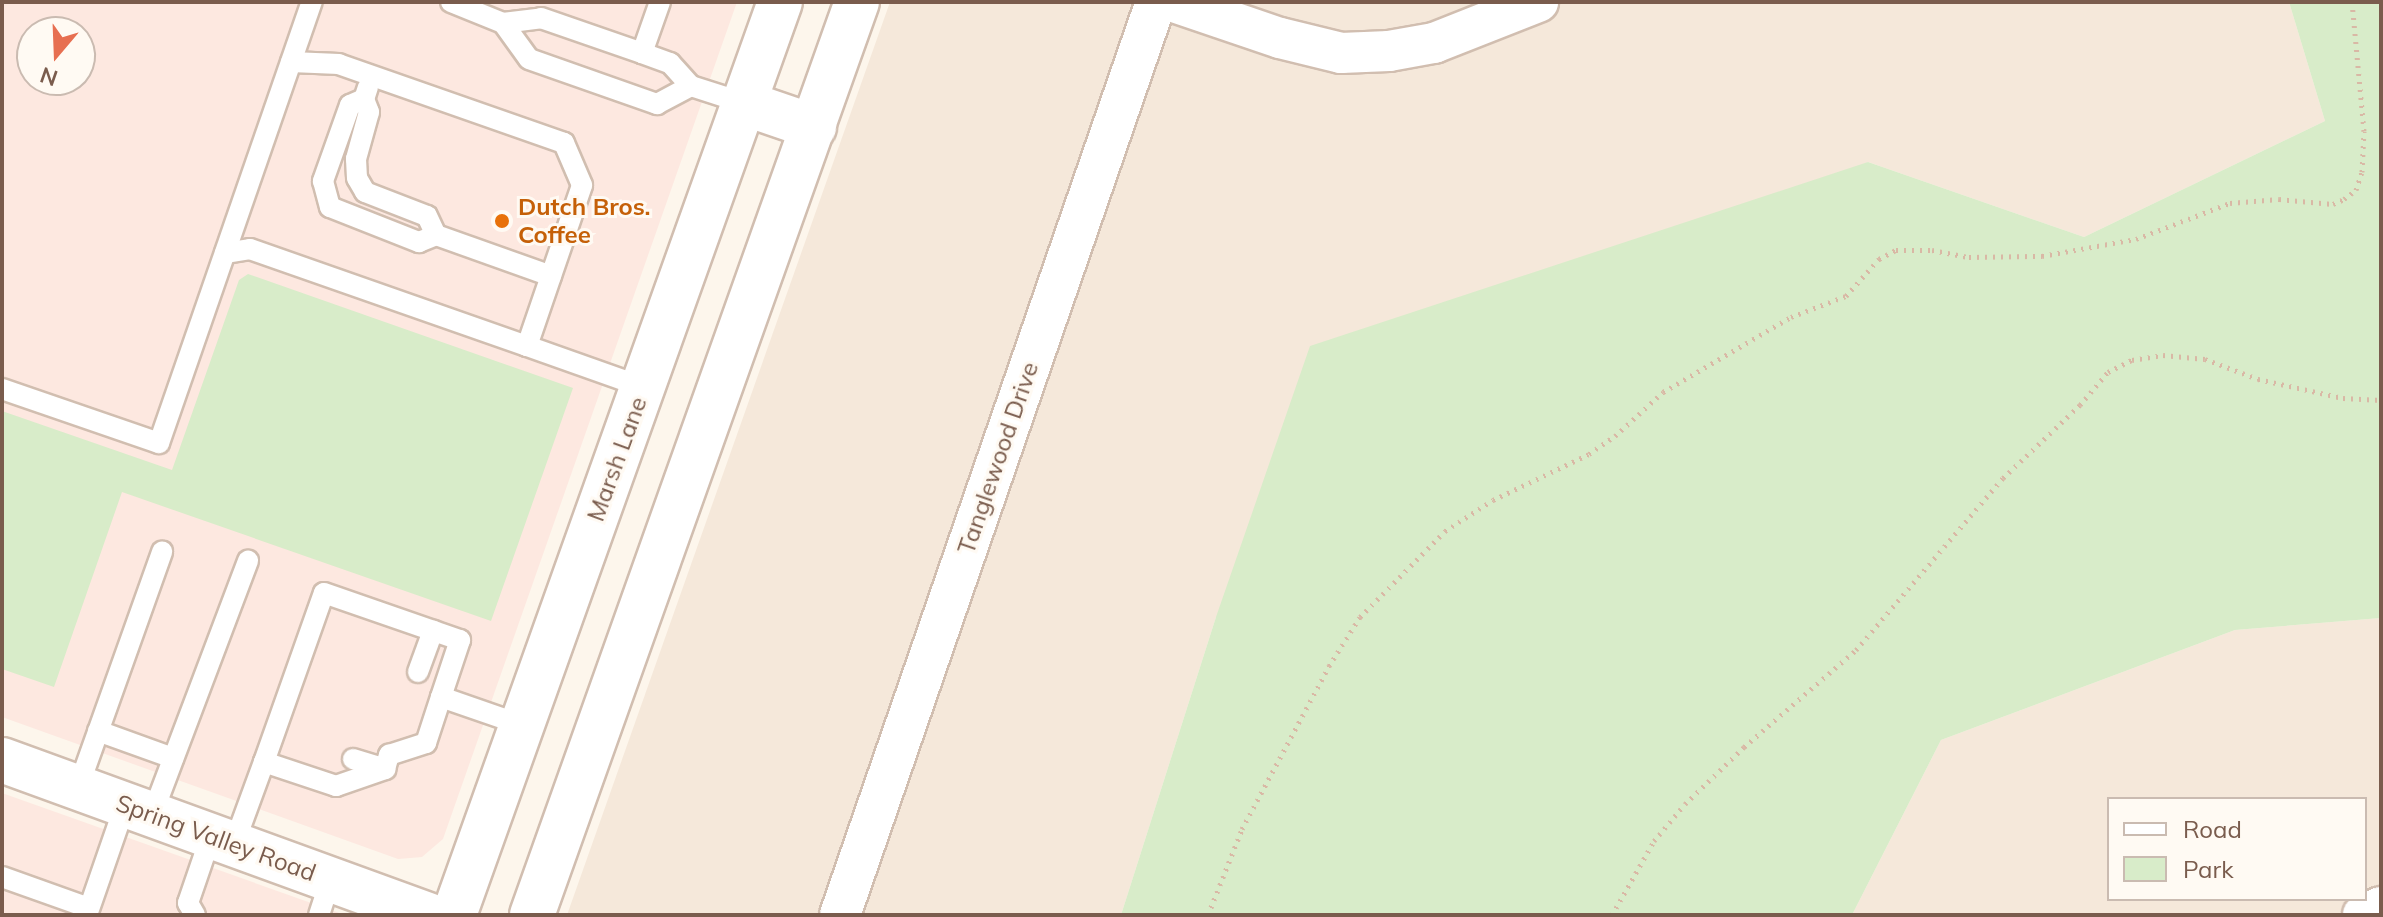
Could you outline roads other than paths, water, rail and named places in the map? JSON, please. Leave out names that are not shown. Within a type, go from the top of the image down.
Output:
[{"type":"main road","name":"Marsh Lane","points":[[454,915],[780,2]]},
{"type":"main road","points":[[532,915],[857,2]]},
{"type":"main road","points":[[744,103],[814,127]]},
{"type":"main road","name":"Spring Valley Road","points":[[2,760],[223,840],[325,897],[429,915]]},
{"type":"street","name":"Tanglewood Drive","points":[[840,915],[1156,2]]},
{"type":"street","points":[[1174,2],[1280,38],[1341,53],[1389,51],[1434,43],[1538,2]]},
{"type":"street","points":[[2363,915],[2381,907]]},
{"type":"lane","points":[[2,389],[159,443],[312,2]]},
{"type":"lane","points":[[642,53],[660,2]]},
{"type":"lane","points":[[457,3],[503,23],[529,59],[657,104],[691,86]]},
{"type":"lane","points":[[503,23],[541,18],[670,63],[691,86],[744,103]]},
{"type":"lane","points":[[291,62],[339,64],[564,143],[582,185],[527,346]]},
{"type":"lane","points":[[372,75],[364,99],[369,112],[356,159],[357,178],[365,192],[427,216],[436,235]]},
{"type":"lane","points":[[364,99],[350,105],[323,181],[330,207],[419,242],[436,235],[551,276]]},
{"type":"lane","points":[[225,253],[250,249],[643,387]]},
{"type":"lane","points":[[78,788],[162,552]]},
{"type":"lane","points":[[2,877],[54,906],[88,911],[139,810],[173,758],[248,561]]},
{"type":"lane","points":[[195,915],[188,903],[264,762],[282,734],[324,593],[460,640],[426,743],[336,786],[264,762]]},
{"type":"lane","points":[[418,672],[433,631]]},
{"type":"lane","points":[[441,697],[522,725]]},
{"type":"lane","points":[[98,731],[173,758]]},
{"type":"lane","points":[[387,762],[397,734]]},
{"type":"lane","points":[[353,759],[387,762]]},
{"type":"place","name":"Dutch Bros. Coffee","points":[[502,221]]}]
